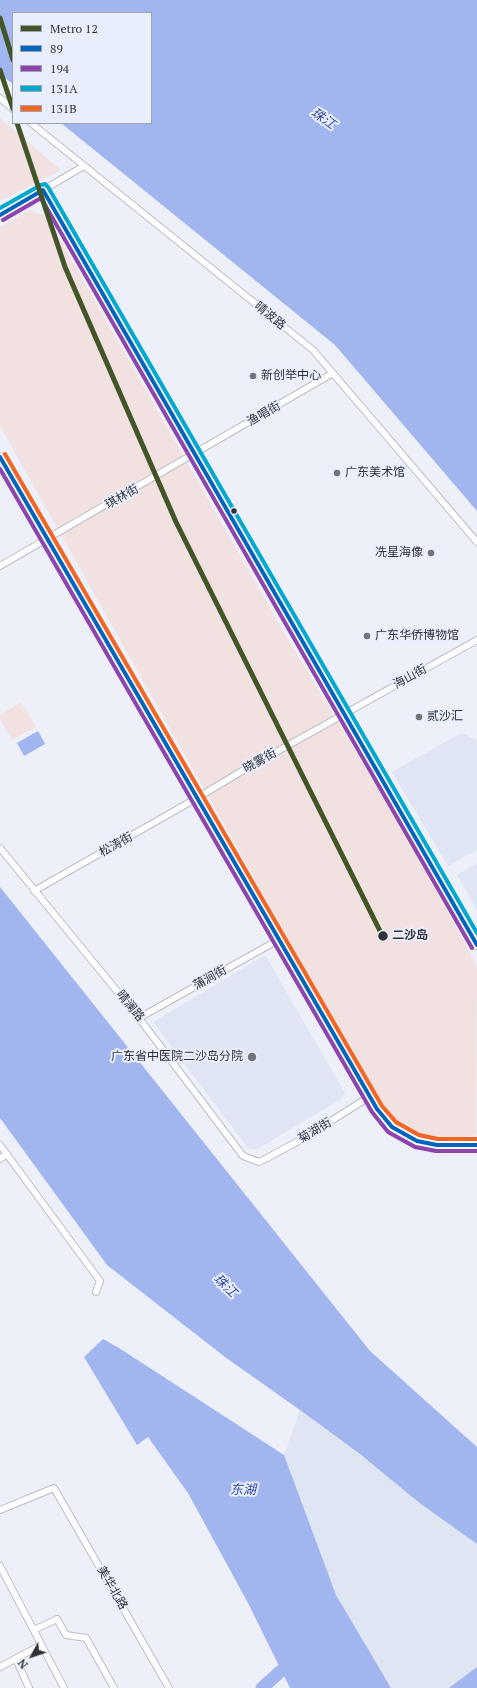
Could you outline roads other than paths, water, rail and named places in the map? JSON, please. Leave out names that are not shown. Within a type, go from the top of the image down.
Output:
[{"type":"main road","points":[[0,215],[43,190],[477,946]]},
{"type":"main road","points":[[0,456],[280,939],[369,1097],[384,1119],[392,1127],[417,1141],[437,1145],[477,1145]]},
{"type":"street","points":[[0,98],[12,108]]},
{"type":"street","name":"晴波路","points":[[32,124],[313,350],[477,542]]},
{"type":"street","points":[[43,190],[84,166]]},
{"type":"street","name":"渔唱街","points":[[195,454],[333,373]]},
{"type":"street","name":"琪林街","points":[[0,566],[195,454]]},
{"type":"street","name":"海山街","points":[[344,714],[477,640]]},
{"type":"street","name":"晓雾街","points":[[197,798],[344,714]]},
{"type":"street","name":"松涛街","points":[[34,890],[197,798]]},
{"type":"street","name":"晴澜路","points":[[0,848],[139,1018],[243,1156],[259,1162]]},
{"type":"street","name":"蒲涧街","points":[[139,1018],[280,939]]},
{"type":"street","name":"菊湖街","points":[[259,1162],[304,1138],[369,1097]]},
{"type":"street","points":[[0,1145],[100,1280],[96,1292]]},
{"type":"street","points":[[0,1159],[7,1154]]},
{"type":"street","name":"美华北路","points":[[0,1510],[54,1488],[169,1688]]},
{"type":"street","points":[[0,1566],[64,1688]]},
{"type":"street","points":[[34,1630],[57,1619],[66,1634],[86,1638],[114,1688]]},
{"type":"street","points":[[0,1667],[41,1645]]},
{"type":"street","points":[[16,1659],[29,1688]]},
{"type":"water","name":"珠江","points":[[0,0],[477,0],[477,511],[335,345],[62,124],[152,124],[152,12],[12,12],[12,83],[0,74]]},
{"type":"water","points":[[38,731],[45,744],[24,756],[17,743]]},
{"type":"water","name":"珠江","points":[[0,887],[370,1351],[477,1447],[477,1544],[421,1504],[361,1455],[225,1357],[107,1265],[0,1118]]},
{"type":"water","name":"东湖","points":[[103,1339],[284,1455],[336,1595],[391,1688],[290,1688],[248,1603],[188,1493],[148,1437],[137,1445],[84,1357]]},
{"type":"water","points":[[477,1667],[477,1688],[449,1688]]},
{"type":"waterway","points":[[262,1688],[281,1671]]},
{"type":"metro line","name":"12","points":[[0,18],[12,57]]},
{"type":"metro line","name":"12","points":[[0,70],[12,106]]},
{"type":"metro line","name":"12","points":[[17,124],[65,267],[176,522],[383,937]]},
{"type":"place","name":"新创举中心","points":[[253,376]]},
{"type":"place","name":"广东美术馆","points":[[337,473]]},
{"type":"place","name":"冼星海像","points":[[431,553]]},
{"type":"place","name":"广东华侨博物馆","points":[[367,636]]},
{"type":"place","name":"贰沙汇","points":[[419,717]]},
{"type":"place","name":"二沙岛","points":[[383,936]]},
{"type":"place","name":"广东省中医院二沙岛分院","points":[[252,1057]]}]
